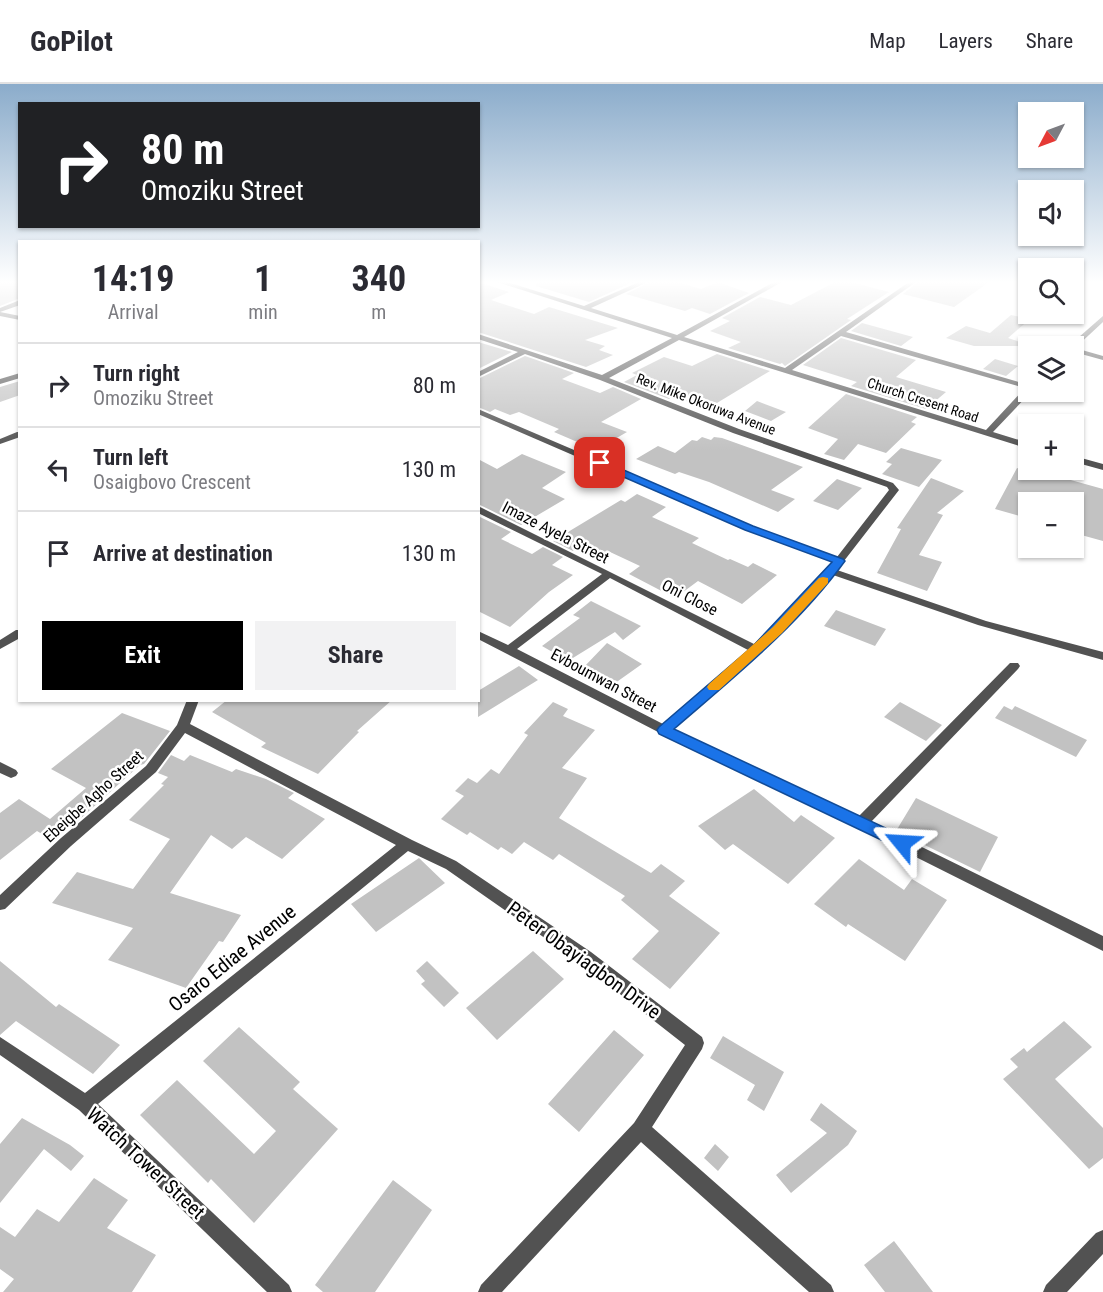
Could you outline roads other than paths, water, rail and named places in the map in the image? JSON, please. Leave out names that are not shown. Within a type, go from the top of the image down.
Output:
[{"type":"street","name":"Rev. Mike Okoruwa Avenue","points":[[485,338],[603,378],[736,431],[890,485],[894,490],[893,494],[839,561]]},
{"type":"street","points":[[603,378],[678,338]]},
{"type":"street","name":"Church Cresent Road","points":[[680,338],[1018,443]]},
{"type":"street","points":[[787,370],[832,338]]},
{"type":"street","points":[[858,338],[1018,385]]},
{"type":"street","points":[[480,374],[525,351]]},
{"type":"street","points":[[1084,352],[1103,358]]},
{"type":"street","points":[[0,382],[18,376]]},
{"type":"street","points":[[987,434],[1018,400]]},
{"type":"street","points":[[480,412],[749,528],[839,561],[757,650],[664,730]]},
{"type":"street","points":[[1084,462],[1103,467]]},
{"type":"street","name":"Imaze Ayela Street","points":[[480,510],[609,574],[509,650]]},
{"type":"street","points":[[831,571],[982,623],[1103,656]]},
{"type":"street","name":"Oni Close","points":[[609,574],[757,650]]},
{"type":"street","points":[[0,645],[18,634]]},
{"type":"street","name":"Evboumwan Street","points":[[480,635],[664,730],[861,822],[1103,944]]},
{"type":"street","points":[[861,822],[1014,666]]},
{"type":"street","name":"Ebeigbe Agho Street","points":[[0,904],[151,769],[183,726],[192,702]]},
{"type":"street","name":"Peter Obayiagbon Drive","points":[[183,726],[406,844],[451,865],[585,957],[696,1043],[640,1129],[488,1292]]},
{"type":"street","name":"Osaro Ediae Avenue","points":[[85,1104],[406,844]]},
{"type":"street","name":"Watch Tower Street","points":[[0,1045],[85,1104],[282,1292]]},
{"type":"street","points":[[640,1129],[824,1292]]},
{"type":"street","points":[[1053,1292],[1103,1240]]},
{"type":"lane","points":[[0,442],[18,435]]}]
